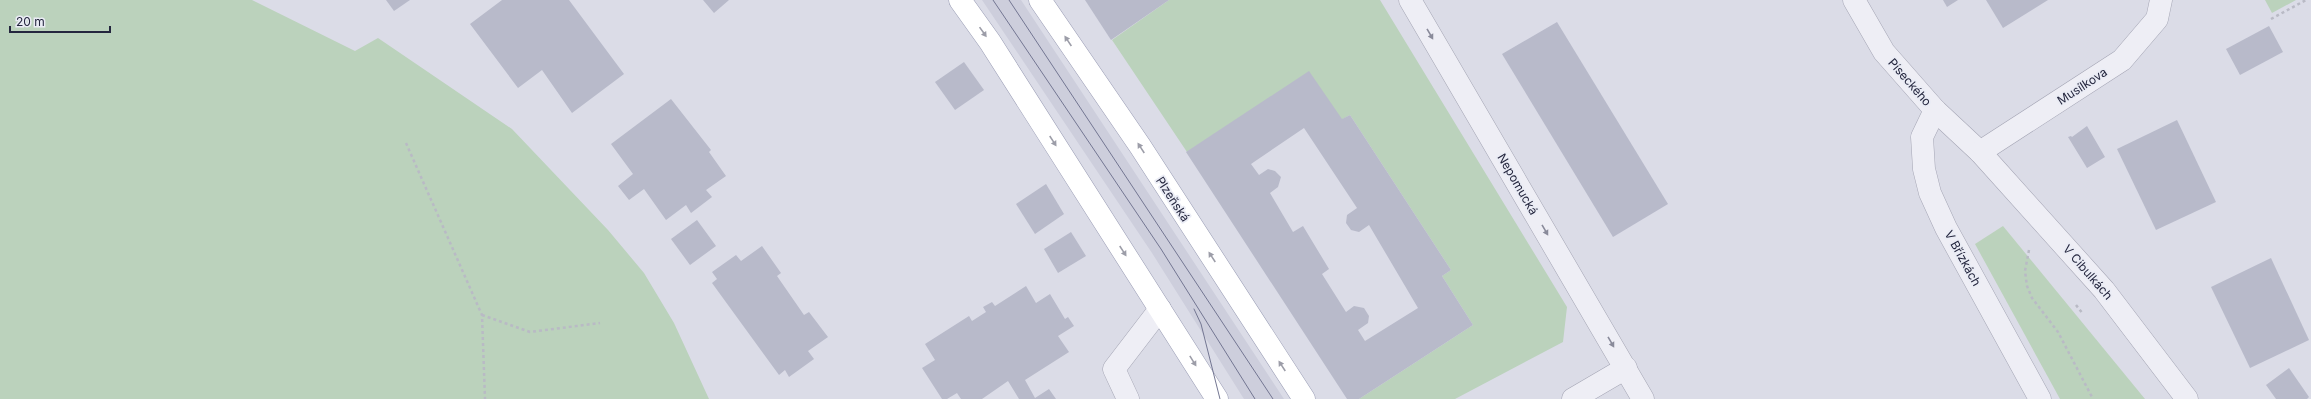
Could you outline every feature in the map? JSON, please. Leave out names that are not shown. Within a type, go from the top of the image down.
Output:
[{"type":"main road","points":[[960,0],[1217,399]]},
{"type":"main road","name":"Plzeňská","points":[[1040,0],[1140,146],[1304,399]]},
{"type":"street","name":"Nepomucká","points":[[1410,0],[1643,399]]},
{"type":"street","name":"Píseckého","points":[[1854,0],[1884,52],[1935,110],[1980,152]]},
{"type":"street","name":"Musílkova","points":[[1980,152],[2122,60],[2157,19],[2161,0]]},
{"type":"street","name":"V Břízkách","points":[[1935,110],[1922,137],[1924,169],[1930,193],[1946,228],[2040,399]]},
{"type":"street","name":"V Cibulkách","points":[[1980,152],[2104,290],[2187,399]]},
{"type":"street","points":[[1128,399],[1114,369],[1160,309]]},
{"type":"street","points":[[1573,399],[1626,368]]},
{"type":"path","points":[[2271,19],[2306,0]]},
{"type":"path","points":[[406,143],[482,315],[485,399]]},
{"type":"path","points":[[2024,243],[2034,255]]},
{"type":"path","points":[[2029,249],[2025,271],[2027,286],[2032,298],[2058,332],[2093,399]]},
{"type":"path","points":[[2075,304],[2085,316]]},
{"type":"path","points":[[482,315],[530,332],[600,323]]},
{"type":"shaded area","points":[[982,0],[1021,0],[1284,399],[1244,399],[1152,253]]},
{"type":"green space","points":[[0,0],[252,0],[355,51],[378,38],[512,129],[608,230],[644,273],[674,323],[709,399],[0,399]]},
{"type":"green space","points":[[1169,0],[1380,0],[1567,307],[1563,342],[1455,399],[1359,399],[1473,325],[1442,276],[1451,270],[1350,115],[1341,120],[1309,72],[1187,152],[1112,40]]},
{"type":"green space","points":[[2265,0],[2296,0],[2272,13]]},
{"type":"green space","points":[[2003,226],[2145,399],[2060,399],[1975,244]]},
{"type":"building","points":[[386,0],[410,0],[394,11]]},
{"type":"building","points":[[502,0],[569,0],[624,74],[572,113],[542,70],[518,88],[470,24]]},
{"type":"building","points":[[703,0],[729,0],[714,13]]},
{"type":"building","points":[[1085,0],[1169,0],[1111,40]]},
{"type":"building","points":[[1943,0],[1958,0],[1947,7]]},
{"type":"building","points":[[1986,0],[2048,0],[2003,28]]},
{"type":"building","points":[[1557,22],[1668,204],[1613,237],[1502,54]]},
{"type":"building","points":[[2269,26],[2283,52],[2240,75],[2226,49]]},
{"type":"building","points":[[964,62],[984,90],[955,110],[935,82]]},
{"type":"building","points":[[1309,71],[1342,119],[1350,115],[1451,270],[1442,276],[1473,325],[1359,399],[1347,399],[1186,152]],"holes":[[[1304,128],[1357,208],[1347,215],[1346,223],[1351,230],[1359,232],[1369,225],[1418,308],[1365,341],[1358,330],[1368,323],[1369,316],[1364,308],[1354,306],[1346,312],[1322,274],[1329,269],[1303,226],[1293,232],[1270,193],[1278,187],[1281,177],[1275,171],[1268,169],[1259,175],[1251,164]]]},
{"type":"building","points":[[671,99],[711,150],[709,152],[726,176],[706,190],[712,197],[691,213],[686,205],[666,220],[644,189],[629,200],[618,186],[633,174],[611,144]]},
{"type":"building","points":[[2177,120],[2216,202],[2156,230],[2117,149]]},
{"type":"building","points":[[2087,126],[2105,157],[2087,168],[2068,137],[2072,137]]},
{"type":"building","points":[[1046,184],[1064,214],[1035,234],[1016,204]]},
{"type":"building","points":[[697,220],[716,246],[690,265],[671,239]]},
{"type":"building","points":[[1071,232],[1086,256],[1058,273],[1044,249]]},
{"type":"building","points":[[762,246],[781,273],[777,276],[804,315],[809,312],[828,337],[808,351],[814,359],[789,377],[785,370],[779,375],[712,283],[717,279],[712,272],[736,255],[741,261]]},
{"type":"building","points":[[2271,258],[2309,340],[2250,368],[2211,287]]},
{"type":"building","points":[[1026,286],[1036,303],[1050,294],[1065,319],[1068,317],[1074,326],[1058,336],[1069,352],[1025,380],[1035,398],[1049,389],[1056,399],[1019,399],[1008,381],[982,399],[961,399],[957,393],[947,399],[942,399],[922,368],[935,360],[925,344],[969,316],[972,321],[986,312],[983,307],[992,302],[995,306]]},
{"type":"building","points":[[2289,368],[2309,397],[2307,399],[2276,399],[2266,385]]},
{"type":"tram line","points":[[993,0],[1161,249],[1255,399]]},
{"type":"tram line","points":[[1009,0],[1273,399]]},
{"type":"tram line","points":[[1194,309],[1201,324],[1220,399]]}]
